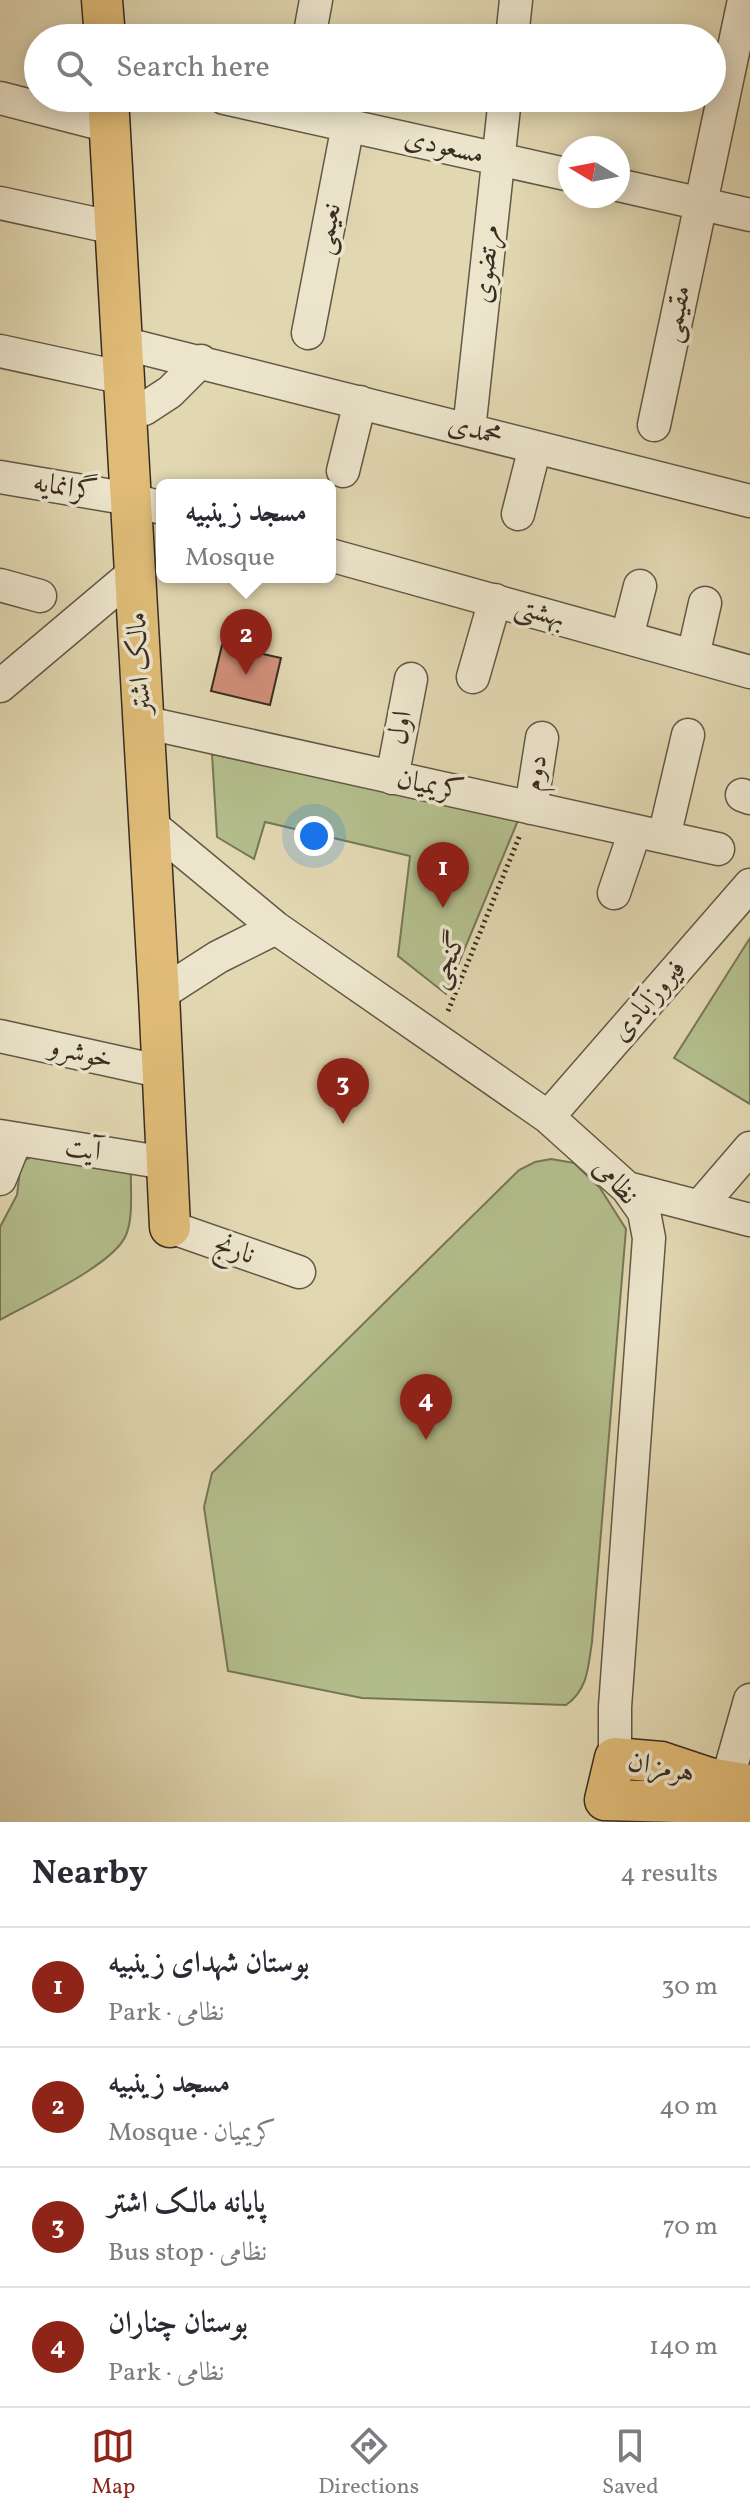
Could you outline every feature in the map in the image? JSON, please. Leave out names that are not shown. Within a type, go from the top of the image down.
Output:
[{"type":"main road","points":[[102,0],[104,24]]},
{"type":"main road","name":"مالک اشتر","points":[[109,112],[115,228],[146,504],[134,573],[170,1227]]},
{"type":"main road","name":"هرمزان","points":[[615,1758],[661,1762],[742,1790],[604,1811],[615,1758]]},
{"type":"street","points":[[312,24],[316,0]]},
{"type":"street","points":[[513,24],[516,0]]},
{"type":"street","name":"مقیمی","points":[[726,85],[744,0]]},
{"type":"street","points":[[0,98],[24,101]]},
{"type":"street","name":"مسعودی","points":[[313,112],[348,125],[558,172]]},
{"type":"street","name":"مرتضوی","points":[[469,430],[504,112]]},
{"type":"street","name":"مقیمی","points":[[654,425],[720,112]]},
{"type":"street","name":"نعیمی","points":[[308,333],[348,125]]},
{"type":"street","points":[[630,188],[750,215]]},
{"type":"street","points":[[0,203],[115,228]]},
{"type":"street","name":"محمدی","points":[[0,351],[130,377],[201,361],[750,501]]},
{"type":"street","points":[[130,377],[170,392],[201,361]]},
{"type":"street","points":[[343,471],[360,402]]},
{"type":"street","points":[[518,514],[535,447]]},
{"type":"street","name":"گرانمایه","points":[[0,477],[146,504]]},
{"type":"street","name":"بهشتی","points":[[336,557],[750,672]]},
{"type":"street","points":[[8,671],[134,573]]},
{"type":"street","points":[[0,585],[40,596]]},
{"type":"street","points":[[627,637],[640,586]]},
{"type":"street","points":[[473,677],[495,600]]},
{"type":"street","points":[[693,656],[705,603]]},
{"type":"street","name":"اول","points":[[392,778],[411,679]]},
{"type":"street","name":"کریمیان","points":[[143,722],[718,849]]},
{"type":"street","points":[[614,893],[650,834],[688,735]]},
{"type":"street","name":"دوم","points":[[531,808],[542,738]]},
{"type":"street","name":"نظامی","points":[[149,823],[276,928],[548,1117],[627,1188],[644,1212],[649,1238],[615,1707],[615,1758]]},
{"type":"street","name":"فیروزآبادی","points":[[548,1117],[750,885]]},
{"type":"street","points":[[159,995],[218,957],[276,928]]},
{"type":"street","name":"خوشرو","points":[[0,1036],[163,1072]]},
{"type":"street","points":[[0,1179],[8,1138]]},
{"type":"street","name":"آیت","points":[[8,1138],[166,1163]]},
{"type":"street","points":[[700,1206],[750,1148]]},
{"type":"street","points":[[627,1188],[750,1220]]},
{"type":"street","name":"نارنج","points":[[170,1227],[299,1272]]},
{"type":"street","points":[[742,1790],[750,1700]]},
{"type":"path","name":"گنجی","points":[[437,1038],[531,808]]},
{"type":"green space","points":[[212,754],[519,818],[446,994],[398,956],[410,856],[265,822],[254,859],[217,837]]},
{"type":"green space","points":[[750,938],[750,1104],[674,1058]]},
{"type":"green space","points":[[53,1155],[131,1167],[131,1210],[126,1235],[118,1247],[89,1271],[0,1320],[0,1227],[17,1195],[21,1162],[31,1157]]},
{"type":"green space","points":[[551,1159],[574,1163],[600,1188],[626,1229],[592,1642],[586,1677],[579,1692],[566,1705],[362,1698],[228,1671],[204,1507],[212,1473],[519,1170]]},
{"type":"building","points":[[222,645],[281,658],[270,705],[211,691]]},
{"type":"place","name":"مسجد زینبیه","points":[[246,675]]},
{"type":"place","name":"بوستان شهدای زینبیه","points":[[443,908]]},
{"type":"place","name":"پایانه مالک اشتر","points":[[343,1124]]},
{"type":"place","name":"بوستان چناران","points":[[426,1440]]}]
